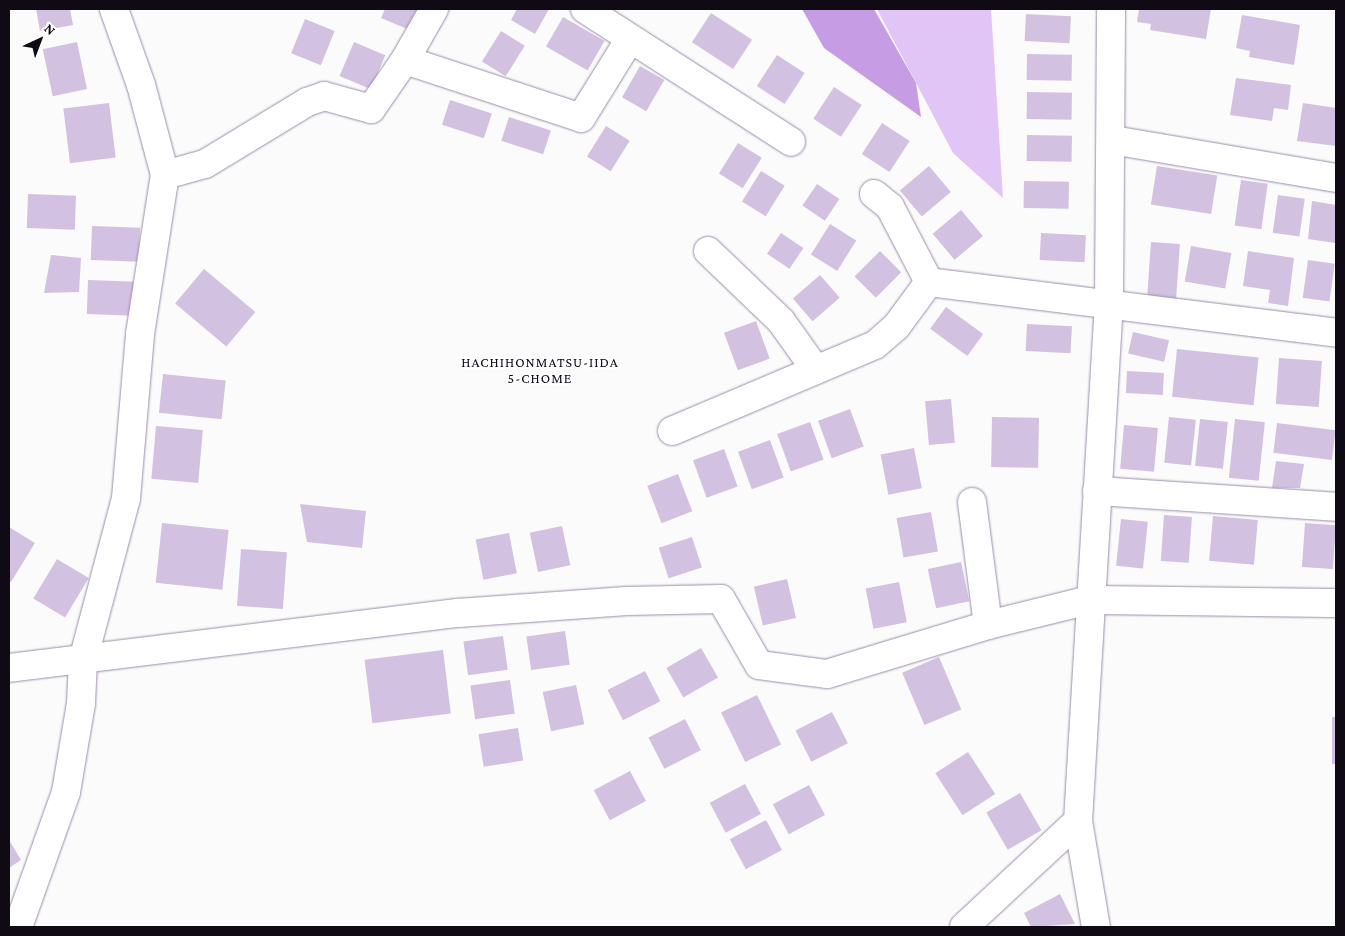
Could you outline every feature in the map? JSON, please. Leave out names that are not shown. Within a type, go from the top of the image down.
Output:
[{"type":"street","points":[[18,927],[66,792],[81,703],[83,660],[126,498],[140,334],[166,175],[141,85],[114,9]]},
{"type":"street","points":[[166,175],[205,164],[324,96],[371,109],[405,60],[434,9]]},
{"type":"street","points":[[585,9],[790,142]]},
{"type":"street","points":[[1096,927],[1078,821],[1109,303],[1112,140],[1111,9]]},
{"type":"street","points":[[405,60],[580,118],[630,39]]},
{"type":"street","points":[[1112,140],[1336,178]]},
{"type":"street","points":[[874,194],[890,207],[929,282]]},
{"type":"street","points":[[708,250],[781,321],[816,370]]},
{"type":"street","points":[[929,282],[1109,303],[1336,333]]},
{"type":"street","points":[[672,431],[874,345],[896,327],[929,282]]},
{"type":"street","points":[[1097,492],[1336,507]]},
{"type":"street","points":[[972,502],[988,625]]},
{"type":"street","points":[[9,668],[83,660],[214,640],[458,613],[626,601],[720,599],[758,665],[828,674],[988,625],[1090,600],[1336,603]]},
{"type":"street","points":[[964,927],[1078,821]]},
{"type":"shaded area","points":[[802,9],[874,9],[916,83],[921,117],[824,48]]},
{"type":"shaded area","points":[[877,9],[991,9],[1003,198],[953,153]]},
{"type":"building","points":[[36,9],[70,9],[73,25],[40,31]]},
{"type":"building","points":[[385,9],[421,9],[412,31],[381,18]]},
{"type":"building","points":[[517,9],[549,9],[535,34],[511,20]]},
{"type":"building","points":[[1139,9],[1211,9],[1206,39],[1150,30],[1151,24],[1137,22]]},
{"type":"building","points":[[711,13],[752,40],[733,69],[692,42]]},
{"type":"building","points":[[1026,14],[1071,16],[1070,43],[1025,41]]},
{"type":"building","points":[[1242,15],[1300,25],[1294,65],[1249,57],[1250,51],[1236,48]]},
{"type":"building","points":[[563,17],[605,41],[588,70],[546,46]]},
{"type":"building","points":[[305,19],[335,31],[321,65],[291,53]]},
{"type":"building","points":[[501,31],[525,46],[506,76],[482,62]]},
{"type":"building","points":[[77,42],[87,89],[53,96],[43,49]]},
{"type":"building","points":[[354,42],[385,55],[371,89],[340,76]]},
{"type":"building","points":[[1027,54],[1072,55],[1072,81],[1027,80]]},
{"type":"building","points":[[777,55],[805,73],[785,104],[757,86]]},
{"type":"building","points":[[640,66],[664,80],[646,111],[622,97]]},
{"type":"building","points":[[1236,78],[1291,85],[1288,110],[1274,108],[1272,121],[1230,115]]},
{"type":"building","points":[[834,87],[862,105],[841,137],[813,119]]},
{"type":"building","points":[[1027,92],[1072,93],[1072,120],[1027,119]]},
{"type":"building","points":[[450,100],[492,114],[484,138],[442,125]]},
{"type":"building","points":[[109,103],[116,158],[70,163],[63,109]]},
{"type":"building","points":[[1303,103],[1336,108],[1336,146],[1297,141]]},
{"type":"building","points":[[509,117],[551,131],[543,154],[501,141]]},
{"type":"building","points":[[882,123],[910,141],[890,172],[862,154]]},
{"type":"building","points":[[606,126],[630,141],[611,171],[587,157]]},
{"type":"building","points":[[1027,135],[1072,136],[1072,162],[1027,161]]},
{"type":"building","points":[[738,143],[762,158],[743,188],[719,174]]},
{"type":"building","points":[[929,166],[951,192],[922,216],[900,190]]},
{"type":"building","points":[[1157,166],[1217,176],[1211,214],[1151,205]]},
{"type":"building","points":[[761,171],[785,186],[766,216],[742,202]]},
{"type":"building","points":[[1241,180],[1268,184],[1261,229],[1235,226]]},
{"type":"building","points":[[1024,181],[1069,182],[1069,209],[1024,208]]},
{"type":"building","points":[[817,184],[839,199],[825,221],[802,206]]},
{"type":"building","points":[[28,194],[76,196],[75,230],[27,228]]},
{"type":"building","points":[[1278,195],[1305,199],[1299,236],[1273,233]]},
{"type":"building","points":[[1312,201],[1336,205],[1335,243],[1308,239]]},
{"type":"building","points":[[961,210],[983,236],[955,260],[933,234]]},
{"type":"building","points":[[830,224],[856,240],[837,271],[811,255]]},
{"type":"building","points":[[92,226],[140,228],[139,262],[91,260]]},
{"type":"building","points":[[781,233],[803,248],[789,269],[767,254]]},
{"type":"building","points":[[1041,233],[1086,235],[1085,262],[1040,260]]},
{"type":"building","points":[[1151,242],[1180,244],[1176,299],[1147,297]]},
{"type":"building","points":[[1191,246],[1231,253],[1225,289],[1185,281]]},
{"type":"building","points":[[880,251],[901,272],[876,298],[855,276]]},
{"type":"building","points":[[1248,251],[1294,258],[1288,306],[1268,303],[1270,290],[1243,286]]},
{"type":"building","points":[[51,255],[81,258],[79,292],[44,293]]},
{"type":"building","points":[[1308,260],[1335,264],[1329,301],[1303,298]]},
{"type":"building","points":[[204,269],[255,312],[226,347],[175,303]]},
{"type":"building","points":[[820,275],[840,298],[813,321],[793,299]]},
{"type":"building","points":[[88,280],[136,282],[135,316],[87,314]]},
{"type":"building","points":[[946,307],[983,334],[967,356],[930,329]]},
{"type":"building","points":[[756,321],[770,359],[738,370],[724,333]]},
{"type":"building","points":[[1027,324],[1072,326],[1071,353],[1026,351]]},
{"type":"building","points":[[1133,332],[1169,340],[1164,362],[1128,353]]},
{"type":"building","points":[[1177,349],[1259,358],[1254,405],[1172,397]]},
{"type":"building","points":[[1279,358],[1322,361],[1319,407],[1276,404]]},
{"type":"building","points":[[1127,371],[1164,373],[1163,395],[1126,393]]},
{"type":"building","points":[[163,374],[226,381],[222,419],[159,413]]},
{"type":"building","points":[[951,399],[955,443],[929,445],[925,401]]},
{"type":"building","points":[[850,409],[864,447],[832,458],[818,421]]},
{"type":"building","points":[[992,417],[1039,418],[1038,468],[991,467]]},
{"type":"building","points":[[1169,417],[1196,420],[1191,466],[1164,463]]},
{"type":"building","points":[[1200,419],[1228,422],[1223,469],[1195,466]]},
{"type":"building","points":[[1235,419],[1265,422],[1259,481],[1229,478]]},
{"type":"building","points":[[810,422],[824,460],[791,472],[777,434]]},
{"type":"building","points":[[1277,423],[1336,430],[1332,460],[1273,453]]},
{"type":"building","points":[[1124,425],[1158,428],[1154,472],[1120,469]]},
{"type":"building","points":[[156,426],[203,430],[198,483],[151,479]]},
{"type":"building","points":[[770,440],[784,478],[752,489],[738,452]]},
{"type":"building","points":[[914,448],[922,488],[888,495],[881,454]]},
{"type":"building","points":[[724,449],[738,487],[707,498],[693,460]]},
{"type":"building","points":[[1276,461],[1304,464],[1300,488],[1272,488]]},
{"type":"building","points":[[678,474],[692,511],[662,523],[647,486]]},
{"type":"building","points":[[300,504],[366,511],[362,548],[307,542]]},
{"type":"building","points":[[931,512],[938,551],[903,557],[897,518]]},
{"type":"building","points":[[1164,515],[1192,517],[1189,563],[1161,561]]},
{"type":"building","points":[[1213,516],[1258,520],[1254,565],[1209,561]]},
{"type":"building","points":[[1121,519],[1148,522],[1143,569],[1116,566]]},
{"type":"building","points":[[162,523],[229,530],[222,590],[156,583]]},
{"type":"building","points":[[1305,523],[1336,525],[1333,569],[1302,567]]},
{"type":"building","points":[[562,526],[570,565],[538,572],[530,533]]},
{"type":"building","points":[[9,527],[35,543],[11,582],[9,581]]},
{"type":"building","points":[[509,533],[517,573],[483,580],[476,539]]},
{"type":"building","points":[[692,537],[702,567],[669,578],[659,548]]},
{"type":"building","points":[[241,549],[287,552],[283,609],[237,606]]},
{"type":"building","points":[[57,559],[89,578],[65,617],[33,598]]},
{"type":"building","points":[[961,562],[969,601],[936,608],[928,569]]},
{"type":"building","points":[[787,579],[796,618],[763,626],[754,587]]},
{"type":"building","points":[[899,582],[907,622],[873,629],[866,588]]},
{"type":"building","points":[[565,631],[570,665],[531,670],[526,636]]},
{"type":"building","points":[[503,636],[508,670],[468,675],[463,642]]},
{"type":"building","points":[[701,648],[718,677],[683,697],[666,668]]},
{"type":"building","points":[[443,650],[451,714],[372,723],[365,660]]},
{"type":"building","points":[[939,657],[961,709],[924,725],[902,673]]},
{"type":"building","points":[[645,671],[660,701],[623,720],[608,690]]},
{"type":"building","points":[[510,680],[515,714],[475,719],[470,686]]},
{"type":"building","points":[[576,685],[584,724],[551,731],[543,692]]},
{"type":"building","points":[[757,695],[781,744],[745,762],[721,713]]},
{"type":"building","points":[[832,712],[848,743],[811,762],[795,731]]},
{"type":"building","points":[[1332,717],[1336,717],[1336,764],[1332,764]]},
{"type":"building","points":[[685,719],[701,750],[664,769],[648,738]]},
{"type":"building","points":[[518,728],[523,761],[484,767],[478,734]]},
{"type":"building","points":[[968,752],[995,794],[963,815],[935,773]]},
{"type":"building","points":[[630,771],[646,801],[610,820],[594,790]]},
{"type":"building","points":[[745,784],[761,814],[726,833],[710,803]]},
{"type":"building","points":[[809,785],[825,815],[789,834],[773,804]]},
{"type":"building","points":[[1020,793],[1042,830],[1008,850],[986,812]]},
{"type":"building","points":[[766,820],[782,850],[746,869],[730,839]]},
{"type":"building","points":[[9,840],[21,860],[9,868]]},
{"type":"building","points":[[1060,894],[1075,924],[1031,927],[1024,913]]},
{"type":"district","name":"HACHIHONMATSU-IIDA 5-CHOME","points":[[540,370]]}]
